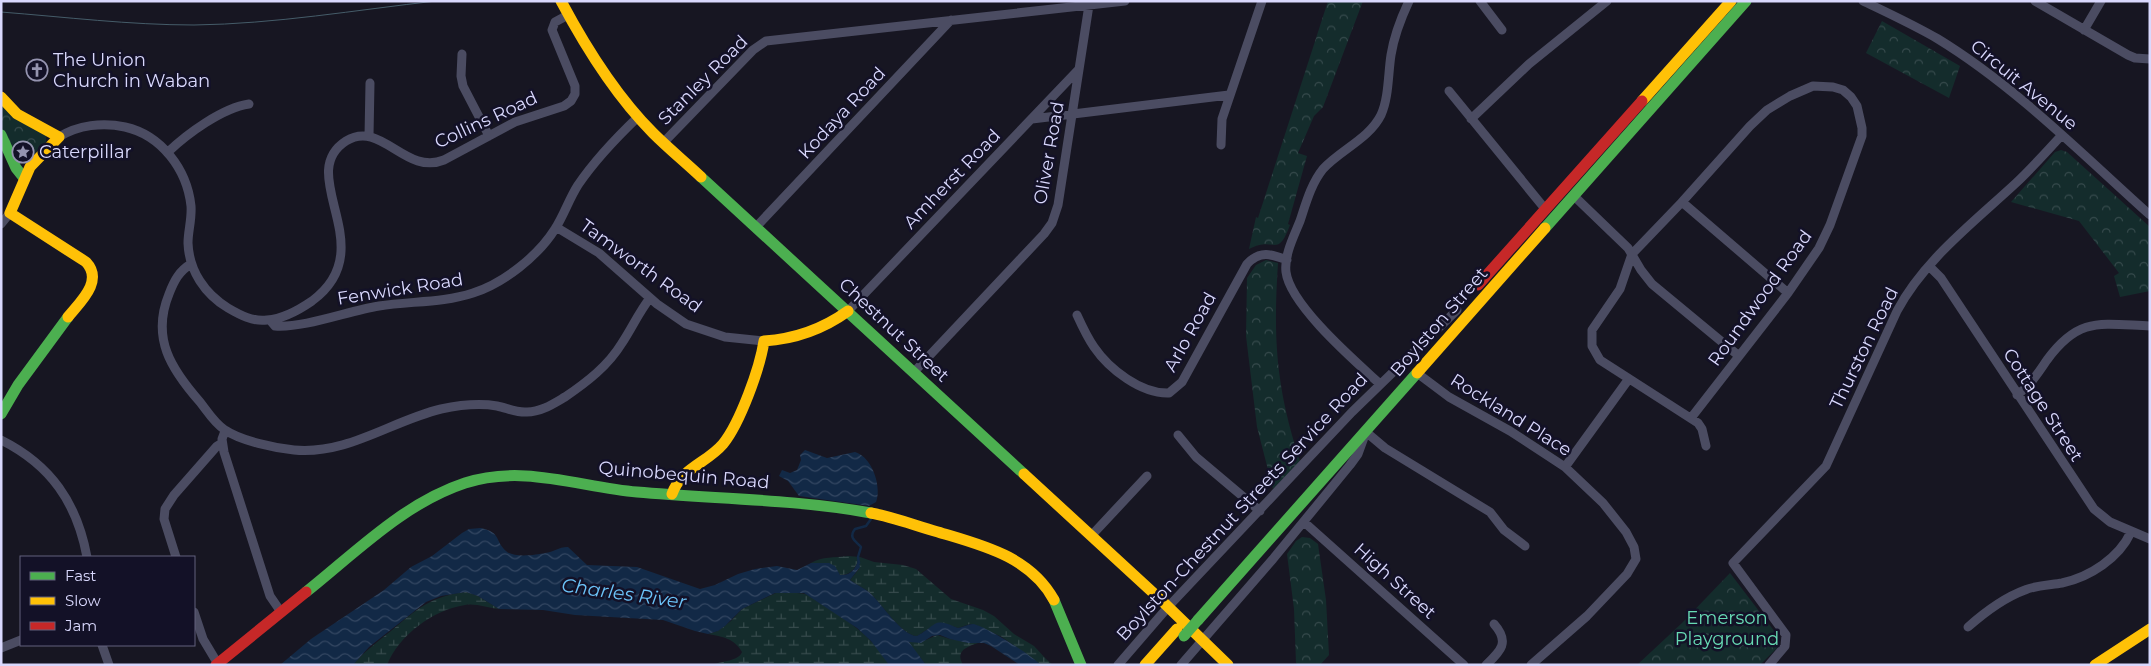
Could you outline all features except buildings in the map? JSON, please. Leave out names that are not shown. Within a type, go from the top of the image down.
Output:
[{"type":"main road","name":"Chestnut Street","points":[[561,1],[599,68],[638,116],[664,142],[1203,639],[1228,665]]},
{"type":"main road","name":"Boylston Street","points":[[1145,665],[1180,632],[1463,303],[1731,1]]},
{"type":"main road","name":"Boylston Street","points":[[1194,616],[1366,432],[1746,1]]},
{"type":"main road","points":[[1,97],[8,107],[19,116],[59,137],[35,162],[24,178],[10,213],[82,259],[92,268],[94,276],[87,292],[18,385],[1,414]]},
{"type":"main road","points":[[1,135],[16,168],[24,178]]},
{"type":"main road","name":"Tamworth Road","points":[[764,341],[784,340],[802,334],[834,321],[848,312]]},
{"type":"main road","points":[[672,494],[675,484],[680,478],[711,455],[730,434],[761,359],[764,341]]},
{"type":"main road","name":"Quinobequin Road","points":[[217,664],[399,519],[440,494],[474,480],[501,476],[529,476],[556,478],[626,491],[777,500],[852,510],[895,518],[987,546],[1024,567],[1048,590],[1060,610],[1081,665]]},
{"type":"main road","points":[[2095,665],[2150,629]]},
{"type":"main road","name":"Boylston Street","points":[[1158,665],[1180,632]]},
{"type":"street","name":"Stanley Road","points":[[664,142],[753,50],[766,41],[1124,1]]},
{"type":"street","points":[[1221,145],[1221,129],[1230,95],[1262,1]]},
{"type":"street","points":[[1380,384],[1335,341],[1297,297],[1286,272],[1287,260],[1310,191],[1319,175],[1332,161],[1370,129],[1381,113],[1392,48],[1409,1]]},
{"type":"street","points":[[1480,1],[1502,30]]},
{"type":"street","points":[[1471,119],[1529,64],[1607,1]]},
{"type":"street","name":"Circuit Avenue","points":[[1863,1],[1918,28],[1958,52],[2007,89],[2150,215]]},
{"type":"street","points":[[2036,1],[2131,56],[2150,59]]},
{"type":"street","points":[[2084,30],[2102,1]]},
{"type":"street","name":"Oliver Road","points":[[914,372],[1048,228],[1058,205],[1089,5]]},
{"type":"street","name":"Collins Road","points":[[369,136],[387,144],[407,157],[429,163],[444,160],[521,119],[564,106],[572,101],[575,94],[575,86],[552,30],[554,22],[568,15]]},
{"type":"street","name":"Kodaya Road","points":[[756,227],[951,20]]},
{"type":"street","points":[[462,54],[461,76],[463,86],[489,136]]},
{"type":"street","name":"Amherst Road","points":[[848,312],[1079,69]]},
{"type":"street","points":[[59,137],[78,129],[114,125],[131,129],[147,136],[168,152],[182,174],[189,197],[191,213],[188,243],[191,264],[201,284],[225,306],[252,319],[270,320],[290,314],[310,302],[326,288],[340,263],[342,244],[328,177],[330,161],[335,150],[348,140],[359,136],[369,136],[370,83]]},
{"type":"street","name":"Roundwood Road","points":[[1632,254],[1767,110],[1790,96],[1813,86],[1823,85],[1843,90],[1851,97],[1861,116],[1862,136],[1825,236],[1812,260],[1788,293],[1691,418]]},
{"type":"street","points":[[1449,91],[1546,210]]},
{"type":"street","points":[[1032,119],[1230,95]]},
{"type":"street","points":[[168,152],[220,114],[249,104]]},
{"type":"street","name":"Fenwick Road","points":[[270,320],[275,326],[293,325],[378,306],[450,299],[474,293],[500,280],[542,245],[556,228],[570,200],[587,173],[616,138],[638,116]]},
{"type":"street","name":"Thurston Road","points":[[1769,665],[1785,646],[1786,635],[1733,563],[1826,466],[1900,306],[1911,288],[1975,219],[2028,172],[2061,136]]},
{"type":"street","points":[[1574,196],[1623,242],[1652,284],[1739,356]]},
{"type":"street","points":[[1682,202],[1788,293]]},
{"type":"street","points":[[1,224],[10,213]]},
{"type":"street","name":"Tamworth Road","points":[[556,228],[599,253],[678,320],[701,331],[725,337],[764,341]]},
{"type":"street","name":"Arlo Road","points":[[1077,315],[1094,347],[1119,372],[1138,385],[1152,391],[1169,393],[1182,382],[1246,264],[1263,254],[1287,260]]},
{"type":"street","points":[[1632,254],[1620,289],[1596,323],[1591,338],[1595,354],[1600,360],[1628,380],[1691,418],[1702,430],[1706,446]]},
{"type":"street","points":[[191,264],[178,276],[166,301],[162,324],[168,356],[183,382],[226,431],[280,447],[314,450],[348,444],[427,414],[454,407],[489,405],[525,412],[537,411],[555,403],[594,375],[619,348],[650,298]]},
{"type":"street","name":"Cottage Street","points":[[1930,267],[1941,278],[2016,395],[2094,509],[2110,522],[2150,539]]},
{"type":"street","name":"Boylston-Chestnut Streets Service Road","points":[[1118,665],[1168,607],[1380,384],[1463,303]]},
{"type":"street","points":[[2016,395],[2032,382],[2058,346],[2078,330],[2097,325],[2150,326]]},
{"type":"street","name":"Rockland Place","points":[[1417,374],[1448,397],[1516,435],[1565,467],[1592,491],[1626,532],[1634,547],[1636,559],[1627,574],[1603,600],[1531,665]]},
{"type":"street","points":[[1565,467],[1628,380]]},
{"type":"street","points":[[176,556],[164,519],[166,505],[222,443],[226,431]]},
{"type":"street","points":[[1181,665],[1304,522],[1354,460],[1366,432],[1392,452],[1490,512],[1509,536],[1525,546]]},
{"type":"street","points":[[1178,435],[1196,457],[1260,511]]},
{"type":"street","points":[[1,440],[35,460],[58,486],[75,515],[87,556]]},
{"type":"street","points":[[222,443],[270,596],[281,612]]},
{"type":"street","points":[[1091,536],[1147,476]]},
{"type":"street","name":"High Street","points":[[1304,522],[1464,665]]},
{"type":"street","points":[[1968,627],[1988,610],[2009,597],[2032,587],[2075,579],[2094,570],[2119,550],[2131,532]]},
{"type":"street","points":[[195,615],[206,646],[217,664]]},
{"type":"street","points":[[1486,665],[1499,651],[1502,644],[1501,633],[1494,624]]},
{"type":"street","points":[[1,648],[20,640]]},
{"type":"street","points":[[102,646],[109,665]]},
{"type":"green space","points":[[1328,1],[1363,1],[1323,107],[1314,116],[1298,153],[1307,156],[1286,236],[1278,244],[1258,245],[1249,249],[1256,217],[1258,218]]},
{"type":"green space","points":[[1882,21],[1960,66],[1949,98],[1866,53]]},
{"type":"green space","points":[[1,104],[46,135],[46,142],[28,161],[18,160],[1,131]]},
{"type":"green space","points":[[2061,150],[2067,152],[2150,227],[2150,291],[2120,297],[2114,276],[2119,273],[2079,221],[2011,202],[2055,152]]},
{"type":"green space","points":[[1266,260],[1278,263],[1276,340],[1278,363],[1286,410],[1300,461],[1273,489],[1257,427],[1246,336],[1247,278],[1256,265]]},
{"type":"green space","points":[[1302,537],[1310,538],[1318,544],[1326,600],[1329,655],[1320,665],[1298,665],[1296,663],[1294,609],[1287,554],[1296,541]]},
{"type":"green space","points":[[848,556],[916,569],[951,599],[983,610],[994,616],[1014,634],[1034,646],[1053,665],[1041,665],[1002,637],[976,625],[970,624],[958,628],[951,625],[936,624],[917,636],[911,635],[899,625],[870,593],[850,580],[859,569],[858,561],[852,571],[840,575],[830,564],[811,563],[824,558]]},
{"type":"green space","name":"Emerson Playground","points":[[1730,573],[1778,636],[1779,646],[1760,665],[1637,665],[1682,623]]},
{"type":"green space","points":[[466,592],[478,596],[499,609],[469,605],[441,612],[429,618],[409,634],[392,654],[387,665],[353,665],[376,643],[425,605],[443,597]]},
{"type":"green space","points":[[778,592],[802,593],[810,596],[858,629],[875,645],[889,665],[712,665],[734,659],[742,652],[732,641],[708,634],[718,631],[742,609]]},
{"type":"green space","points":[[937,635],[978,643],[963,650],[960,656],[963,665],[926,665],[909,642],[926,640]]},
{"type":"water","points":[[805,450],[827,458],[855,452],[861,455],[871,466],[874,473],[878,488],[876,502],[869,506],[799,496],[788,481],[779,476],[782,470],[790,473],[797,470],[801,460],[800,455]]},
{"type":"water","name":"Charles River","points":[[481,528],[492,532],[502,547],[514,555],[536,555],[568,547],[587,565],[637,567],[700,589],[715,585],[738,574],[777,566],[797,570],[811,563],[829,563],[835,566],[840,575],[844,575],[852,571],[858,560],[860,567],[850,580],[870,593],[899,625],[911,635],[917,636],[936,623],[944,623],[958,628],[973,624],[988,630],[1008,642],[1041,665],[1020,665],[984,643],[968,643],[940,635],[932,636],[921,643],[909,642],[926,665],[889,665],[871,641],[857,628],[804,593],[775,593],[742,609],[725,626],[718,631],[708,634],[663,620],[575,615],[543,610],[499,609],[478,596],[466,592],[441,596],[426,602],[369,647],[353,665],[280,665],[311,639],[384,590],[411,567],[432,556],[469,529]]},
{"type":"waterway","points":[[859,563],[858,557],[861,547],[852,535],[855,529],[866,526],[871,519]]},
{"type":"tram line","points":[[1,12],[122,22],[194,25],[255,22],[436,1]]},
{"type":"traffic: fast","points":[[1545,228],[1746,1]]},
{"type":"traffic: fast","points":[[1,135],[16,168],[24,178]]},
{"type":"traffic: fast","points":[[701,177],[1024,474]]},
{"type":"traffic: fast","points":[[1,414],[18,385],[68,317]]},
{"type":"traffic: fast","points":[[1198,620],[1417,373]]},
{"type":"traffic: fast","points":[[306,592],[381,530],[421,503],[465,483],[487,478],[530,476],[637,492],[784,502],[871,513]]},
{"type":"traffic: fast","points":[[1054,600],[1081,665]]},
{"type":"traffic: fast","points":[[1184,636],[1198,620]]},
{"type":"traffic: slow","points":[[561,1],[591,53],[626,103],[653,133],[701,177]]},
{"type":"traffic: slow","points":[[1642,101],[1731,1]]},
{"type":"traffic: slow","points":[[1,97],[17,114],[59,137],[30,167],[10,213],[86,262],[91,269],[91,284],[88,291],[68,317]]},
{"type":"traffic: slow","points":[[1417,373],[1545,228]]},
{"type":"traffic: slow","points":[[672,494],[682,478],[717,451],[729,435],[748,395],[764,341],[787,338],[808,332],[829,323],[848,311]]},
{"type":"traffic: slow","points":[[1024,474],[1161,600],[1228,665]]},
{"type":"traffic: slow","points":[[871,513],[897,519],[1003,554],[1032,573],[1044,585],[1054,600]]},
{"type":"traffic: slow","points":[[1145,665],[1177,629]]},
{"type":"traffic: slow","points":[[2095,665],[2150,629]]},
{"type":"traffic: jam","points":[[1478,285],[1642,101]]},
{"type":"traffic: jam","points":[[216,665],[306,592]]},
{"type":"place","name":"The Union Church in Waban","points":[[37,70]]},
{"type":"place","name":"Caterpillar","points":[[23,152]]}]
